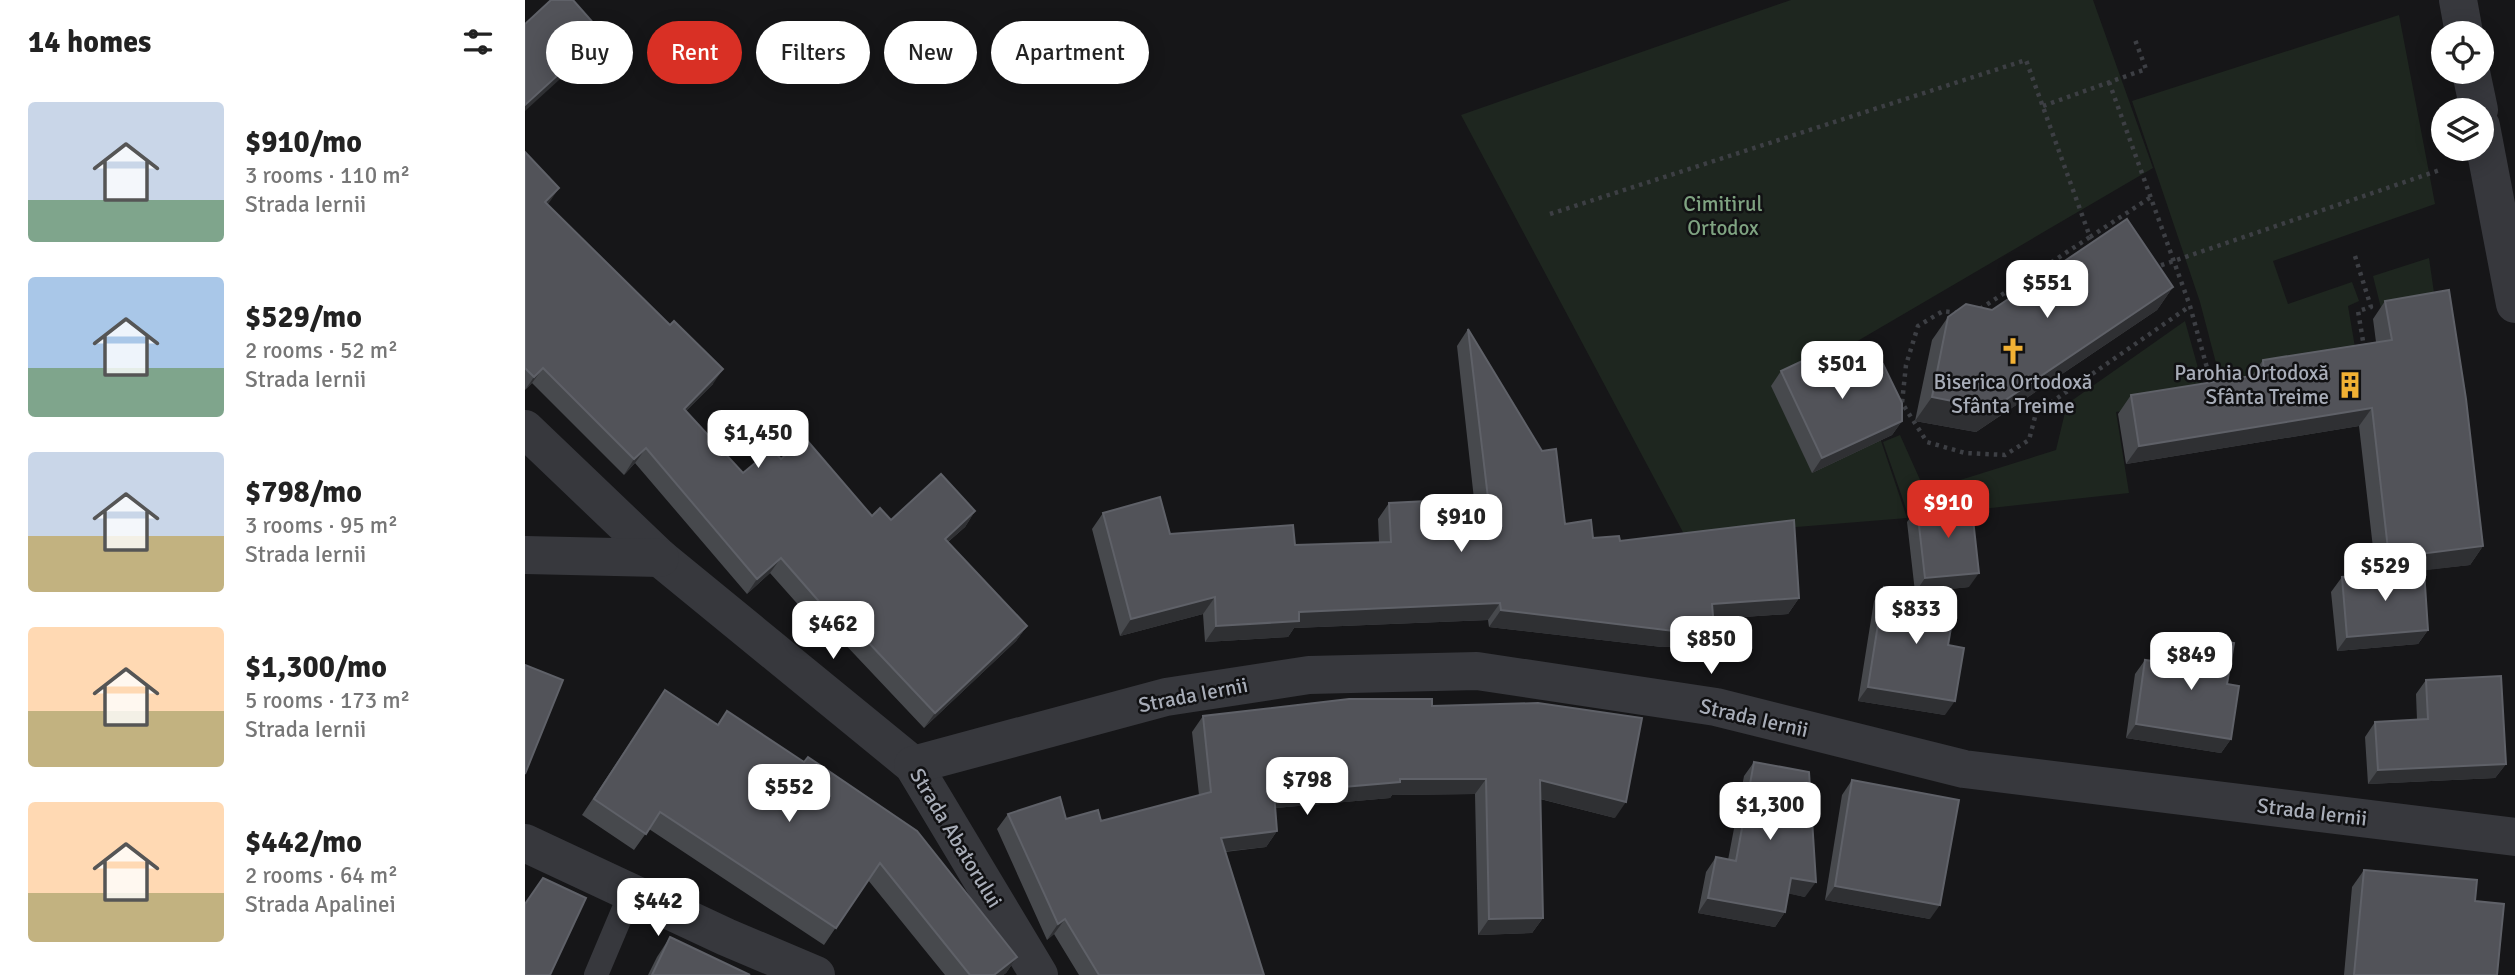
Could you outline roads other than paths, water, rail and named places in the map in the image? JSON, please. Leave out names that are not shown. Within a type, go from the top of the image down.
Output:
[{"type":"street","points":[[2458,0],[2462,21]]},
{"type":"street","points":[[2488,161],[2515,304]]},
{"type":"street","name":"Strada Abatorului","points":[[525,429],[660,558],[913,765],[1039,975]]},
{"type":"street","points":[[525,555],[660,558]]},
{"type":"street","name":"Strada Iernii","points":[[913,765],[1165,697],[1308,675],[1477,671],[1717,707],[1964,769],[2515,837]]},
{"type":"street","points":[[525,843],[726,937],[816,975]]},
{"type":"lane","points":[[596,975],[631,892]]},
{"type":"place","name":"Biserica Ortodoxă Sfânta Treime","points":[[2013,351]]},
{"type":"place","name":"Parohia Ortodoxă Sfânta Treime","points":[[2350,385]]},
{"type":"park label","name":"Cimitirul Ortodox","points":[[1723,216]]}]
